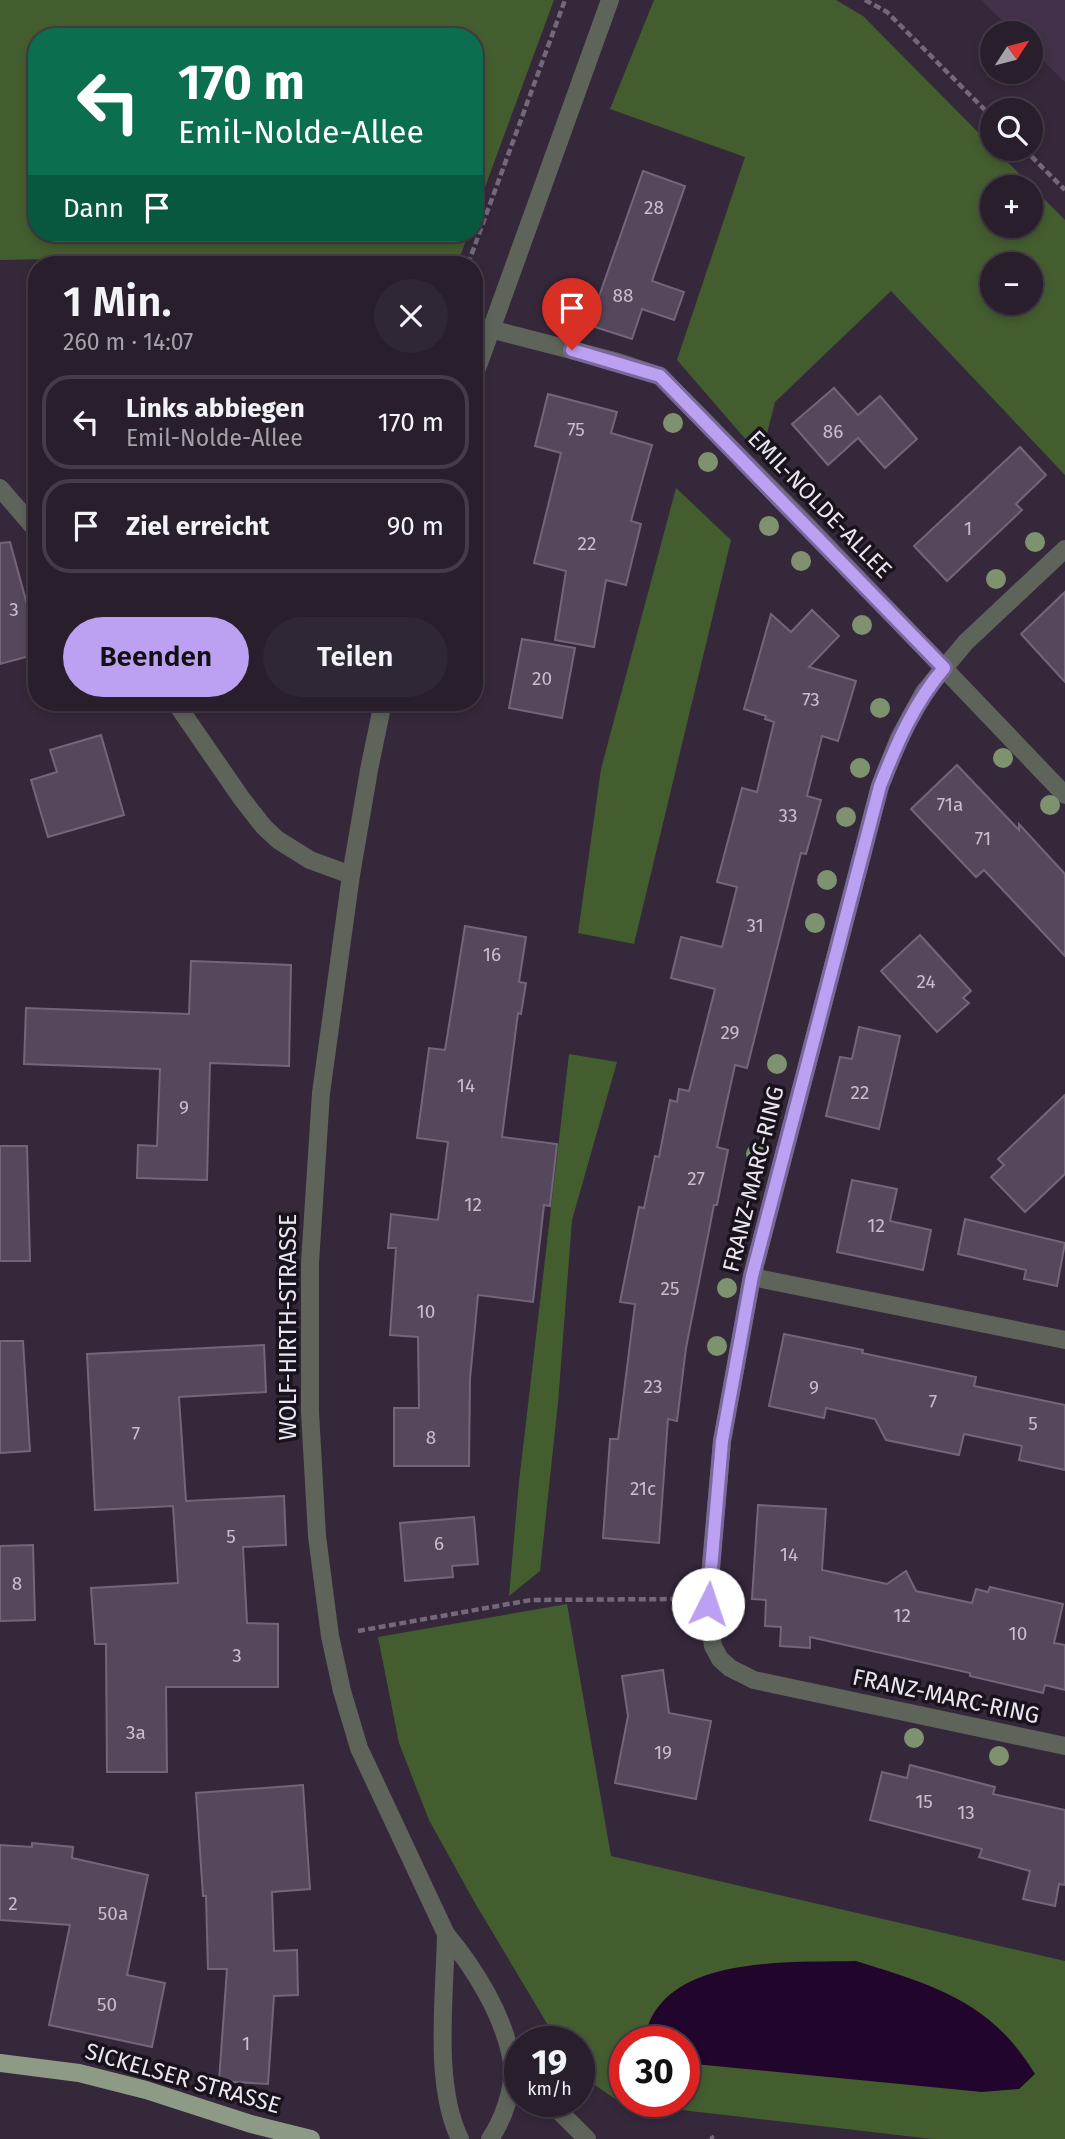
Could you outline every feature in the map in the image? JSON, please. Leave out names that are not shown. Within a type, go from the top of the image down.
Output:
[{"type":"main road","name":"SICKELSER STRASSE","points":[[0,2063],[79,2073],[311,2139]]},
{"type":"street","points":[[483,350],[610,0]]},
{"type":"street","name":"EMIL-NOLDE-ALLEE","points":[[490,329],[618,362],[660,376],[1065,796]]},
{"type":"street","points":[[0,488],[28,520]]},
{"type":"street","name":"FRANZ-MARC-RING","points":[[1065,549],[966,642],[923,692],[899,738],[880,786],[752,1276],[722,1441],[708,1604],[713,1647],[720,1659],[730,1668],[754,1680],[1065,1746]]},
{"type":"street","points":[[182,711],[264,827],[278,840],[310,860],[351,875]]},
{"type":"street","name":"WOLF-HIRTH-STRASSE","points":[[381,711],[351,875],[321,1093],[313,1194],[309,1287],[310,1395],[317,1525],[330,1636],[342,1691],[359,1748],[446,1934],[464,1956],[486,1994],[504,2035]]},
{"type":"street","points":[[752,1276],[1065,1340]]},
{"type":"street","name":"WOLF-HIRTH-STRASSE","points":[[446,1934],[446,2099],[452,2123],[460,2139]]},
{"type":"street","name":"WOLF-HIRTH-STRASSE","points":[[490,2139],[504,2114]]},
{"type":"street","points":[[565,2117],[587,2139]]},
{"type":"path","points":[[483,223],[565,0]]},
{"type":"path","points":[[865,0],[887,12],[980,105]]},
{"type":"path","points":[[1036,161],[1065,190]]},
{"type":"path","points":[[330,1636],[531,1600],[673,1599]]},
{"type":"shaded area","points":[[981,0],[1065,0],[1065,82],[1043,61],[1043,21],[1003,21]]},
{"type":"shaded area","points":[[856,1961],[935,1988],[979,2012],[999,2029],[1018,2049],[1035,2074],[1019,2089],[982,2092],[700,2065],[700,2026],[650,2026],[654,2013],[673,1992],[699,1978],[730,1969],[796,1962]]},
{"type":"green space","points":[[0,0],[554,0],[483,193],[483,28],[28,28],[28,242],[466,242],[460,256],[28,256],[28,259],[0,260]]},
{"type":"green space","points":[[654,0],[836,0],[863,16],[980,134],[980,161],[1007,161],[1020,175],[980,175],[980,238],[1043,238],[1043,198],[1065,220],[1065,475],[891,291],[775,402],[761,457],[677,360],[745,157],[610,109]]},
{"type":"green space","points":[[676,488],[731,540],[634,944],[578,933],[601,769]]},
{"type":"green space","points":[[569,1054],[617,1062],[572,1220],[558,1403],[540,1571],[509,1596],[519,1482]]},
{"type":"green space","points":[[567,1604],[611,1856],[1065,1961],[1065,2139],[932,2139],[700,2112],[700,2026],[609,2026],[609,2095],[595,2085],[595,2026],[548,2026],[429,1820],[399,1743],[378,1637]]},
{"type":"building","points":[[643,171],[685,186],[652,281],[684,292],[674,320],[642,309],[632,339],[589,325]]},
{"type":"building","points":[[834,388],[858,415],[880,396],[917,439],[885,468],[858,438],[828,465],[792,424]]},
{"type":"building","points":[[548,394],[617,412],[611,433],[652,445],[631,521],[641,524],[626,585],[606,580],[594,647],[555,640],[566,571],[534,563],[561,453],[535,446]]},
{"type":"building","points":[[1020,447],[1046,475],[1016,504],[1022,510],[947,581],[914,546]]},
{"type":"building","points":[[10,542],[28,608],[28,656],[0,664],[0,543]]},
{"type":"building","points":[[1065,592],[1065,682],[1021,634]]},
{"type":"building","points":[[812,610],[839,636],[809,667],[856,681],[838,741],[822,736],[807,796],[821,800],[806,854],[801,853],[747,1068],[735,1065],[717,1147],[728,1150],[717,1205],[714,1205],[686,1348],[677,1421],[668,1419],[659,1543],[603,1538],[610,1439],[618,1439],[635,1304],[620,1302],[639,1207],[644,1208],[655,1156],[659,1157],[670,1100],[677,1102],[679,1089],[689,1091],[715,989],[671,978],[681,937],[722,947],[737,887],[717,882],[742,788],[757,792],[774,722],[765,719],[766,716],[744,709],[771,614],[791,632]]},
{"type":"building","points":[[522,639],[575,648],[562,718],[509,708]]},
{"type":"building","points":[[101,735],[124,815],[48,837],[31,780],[57,772],[50,750]]},
{"type":"building","points":[[957,765],[1019,830],[1019,824],[1065,874],[1065,956],[984,870],[976,877],[911,809]]},
{"type":"building","points":[[465,926],[526,937],[519,982],[526,983],[521,1014],[518,1013],[502,1137],[557,1144],[550,1206],[544,1205],[533,1302],[478,1295],[470,1379],[469,1466],[394,1466],[394,1408],[419,1408],[418,1337],[390,1335],[396,1248],[388,1248],[391,1214],[438,1220],[448,1142],[417,1138],[429,1048],[445,1050]]},
{"type":"building","points":[[920,935],[971,991],[963,998],[969,1003],[937,1032],[881,971]]},
{"type":"building","points":[[191,961],[291,965],[289,1066],[210,1063],[207,1180],[137,1178],[138,1145],[157,1146],[160,1069],[24,1064],[26,1008],[189,1014]]},
{"type":"building","points":[[859,1027],[900,1036],[879,1129],[826,1116],[840,1057],[852,1059]]},
{"type":"building","points":[[1065,1095],[1065,1174],[1025,1212],[991,1177],[1004,1165],[998,1159]]},
{"type":"building","points":[[0,1146],[27,1146],[30,1261],[0,1261]]},
{"type":"building","points":[[852,1180],[897,1189],[890,1221],[931,1230],[923,1270],[837,1252]]},
{"type":"building","points":[[965,1219],[1065,1243],[1057,1286],[1024,1279],[1026,1270],[958,1254]]},
{"type":"building","points":[[784,1334],[976,1377],[974,1386],[1065,1405],[1065,1470],[1019,1460],[1022,1446],[964,1434],[959,1455],[886,1440],[875,1419],[826,1408],[824,1418],[769,1406]]},
{"type":"building","points":[[0,1341],[23,1341],[30,1451],[0,1453]]},
{"type":"building","points":[[264,1345],[266,1392],[179,1397],[186,1501],[284,1496],[286,1545],[243,1547],[247,1623],[278,1624],[278,1687],[166,1687],[167,1772],[107,1772],[106,1644],[95,1644],[91,1588],[178,1583],[173,1506],[95,1510],[87,1354]]},
{"type":"building","points":[[758,1505],[826,1509],[822,1570],[887,1584],[906,1571],[916,1591],[972,1603],[976,1589],[988,1592],[990,1587],[1063,1604],[1054,1643],[1065,1645],[1065,1690],[1045,1685],[1043,1693],[970,1676],[970,1673],[810,1637],[810,1648],[780,1646],[781,1627],[765,1626],[766,1600],[752,1599]]},
{"type":"building","points":[[474,1517],[478,1564],[452,1566],[453,1577],[405,1581],[400,1523]]},
{"type":"building","points":[[33,1545],[35,1620],[0,1621],[0,1546]]},
{"type":"building","points":[[663,1670],[669,1713],[711,1721],[696,1799],[615,1783],[628,1716],[622,1676]]},
{"type":"building","points":[[910,1765],[995,1787],[993,1794],[1065,1810],[1065,1885],[1059,1884],[1055,1906],[1023,1899],[1030,1871],[979,1857],[982,1849],[870,1820],[882,1772],[907,1778]]},
{"type":"building","points":[[303,1785],[310,1889],[272,1892],[274,1951],[297,1950],[298,1995],[274,1996],[268,2084],[219,2081],[227,1969],[208,1969],[206,1896],[203,1896],[196,1793]]},
{"type":"building","points":[[32,1843],[73,1847],[72,1858],[148,1875],[127,1975],[165,1983],[152,2047],[49,2025],[70,1925],[0,1920],[0,1845],[32,1847]]},
{"type":"route","points":[[572,350],[660,376],[944,668],[923,692],[899,738],[880,786],[752,1276],[722,1441],[708,1604]]}]
